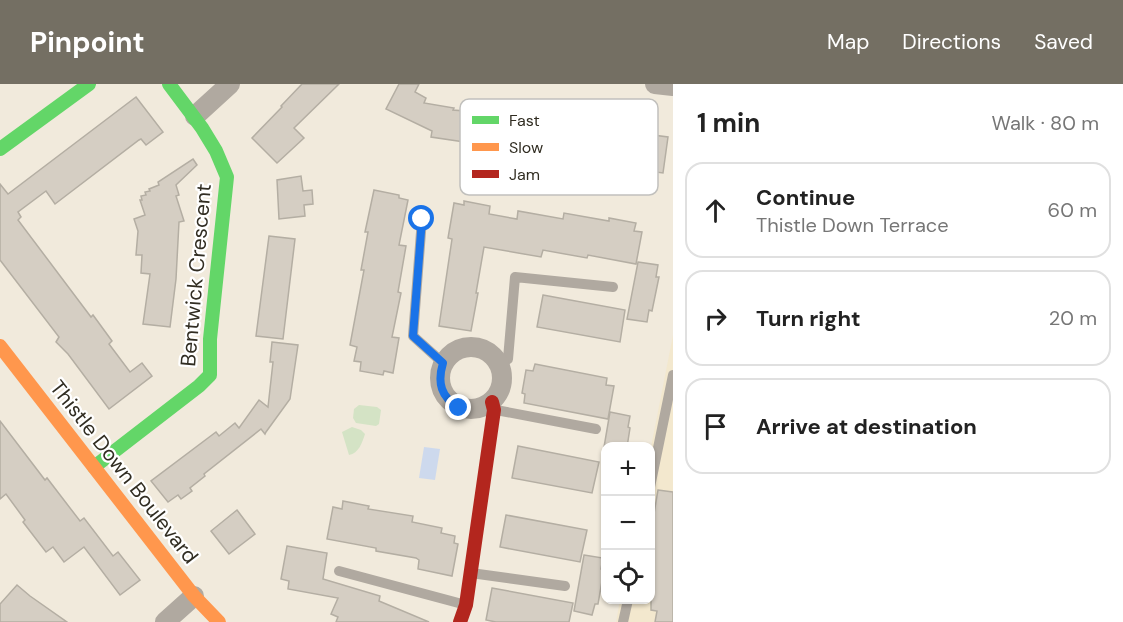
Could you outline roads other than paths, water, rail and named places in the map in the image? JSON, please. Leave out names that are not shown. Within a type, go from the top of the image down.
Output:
[{"type":"street","points":[[0,149],[89,84]]},
{"type":"street","name":"Bentwick Crescent","points":[[94,467],[210,375],[210,339],[226,177],[219,153],[195,116],[169,84]]},
{"type":"street","points":[[195,116],[230,84]]},
{"type":"street","points":[[655,84],[673,86]]},
{"type":"street","name":"Thistle Down Boulevard","points":[[0,346],[194,596],[219,622]]},
{"type":"street","points":[[460,622],[466,605],[493,406],[502,383],[499,365],[494,357],[484,350],[473,347],[462,348],[450,355],[443,363],[440,374],[440,385],[449,402],[459,408],[470,410],[493,406]]},
{"type":"street","points":[[165,622],[194,596]]},
{"type":"lane","points":[[422,219],[413,336],[443,363]]},
{"type":"lane","points":[[499,365],[508,359],[515,277],[613,287]]},
{"type":"lane","points":[[655,467],[673,375]]},
{"type":"lane","points":[[493,406],[597,429]]},
{"type":"lane","points":[[339,572],[466,605]]},
{"type":"lane","points":[[470,573],[565,586]]},
{"type":"lane","points":[[623,622],[627,604]]},
{"type":"water","points":[[424,447],[440,449],[435,480],[419,478]]}]
